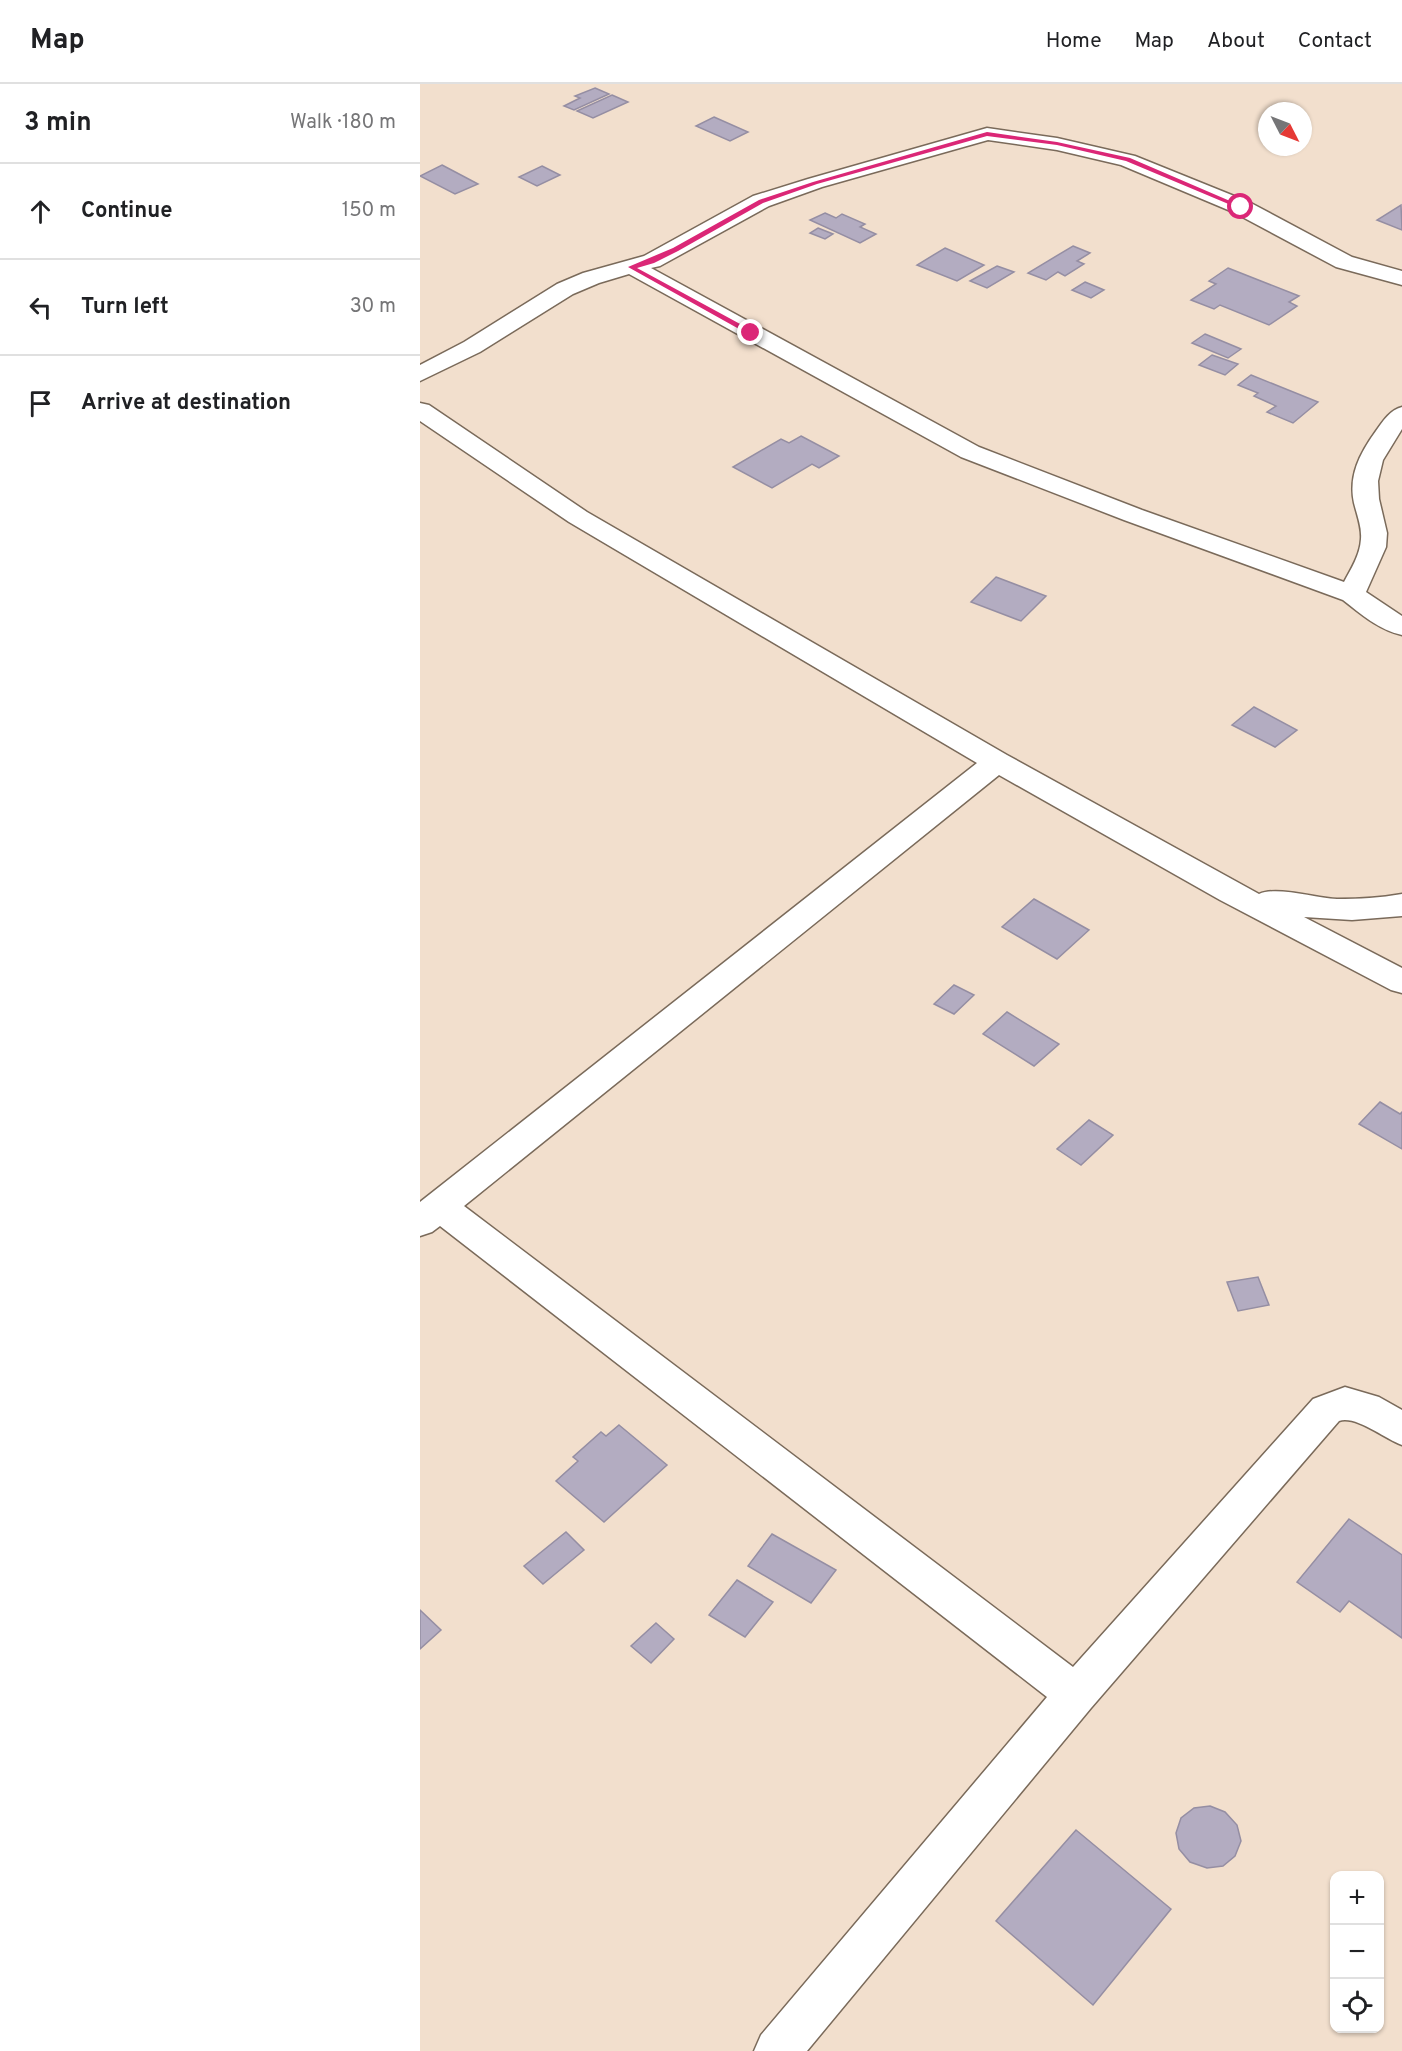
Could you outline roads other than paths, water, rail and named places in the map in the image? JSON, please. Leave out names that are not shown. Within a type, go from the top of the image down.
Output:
[{"type":"street","points":[[420,374],[472,347],[565,289],[591,278],[652,261],[761,201],[815,183],[987,134],[1057,144],[1128,160],[1241,207],[1344,262],[1402,278]]},
{"type":"street","points":[[632,267],[970,452],[1133,515],[1352,594],[1377,613],[1402,627]]},
{"type":"street","points":[[420,410],[578,517],[997,762],[1231,892],[1402,982]]},
{"type":"street","points":[[1352,594],[1373,548],[1374,529],[1365,490],[1369,468],[1379,441],[1402,414]]},
{"type":"street","points":[[997,762],[430,1214],[1076,1694]]},
{"type":"street","points":[[1231,892],[1314,909],[1382,908],[1402,905]]},
{"type":"street","points":[[777,2051],[1076,1694],[1326,1410],[1345,1403],[1365,1408],[1402,1429]]}]
